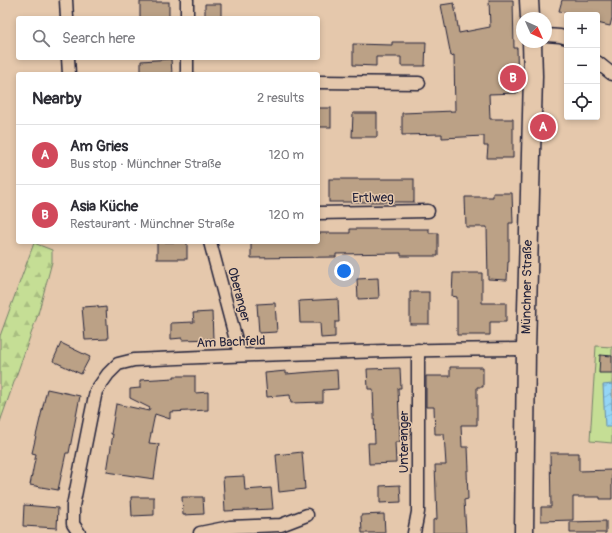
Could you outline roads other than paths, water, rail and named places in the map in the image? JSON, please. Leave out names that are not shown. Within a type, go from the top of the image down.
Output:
[{"type":"main road","points":[[529,0],[530,12]]},
{"type":"main road","name":"Münchner Straße","points":[[524,533],[526,349],[533,76],[532,48]]},
{"type":"street","points":[[66,0],[67,16]]},
{"type":"street","points":[[187,0],[187,16]]},
{"type":"street","points":[[552,35],[564,37]]},
{"type":"street","points":[[68,60],[69,72]]},
{"type":"street","points":[[187,60],[187,72]]},
{"type":"street","points":[[600,64],[612,74]]},
{"type":"street","points":[[320,82],[419,83]]},
{"type":"street","name":"Ertlweg","points":[[320,213],[428,211]]},
{"type":"street","name":"Oberanger","points":[[211,244],[240,355]]},
{"type":"street","name":"Am Bachfeld","points":[[79,533],[74,524],[73,506],[96,391],[108,374],[118,364],[134,360],[240,355],[418,350],[526,349]]},
{"type":"street","name":"Unteranger","points":[[414,533],[418,512],[418,350]]},
{"type":"street","points":[[200,533],[230,527],[281,525],[307,515]]},
{"type":"water","points":[[612,384],[612,427],[605,427],[603,385]]},
{"type":"place","name":"Asia Küche","points":[[513,78]]},
{"type":"place","name":"Am Gries","points":[[543,127]]}]
